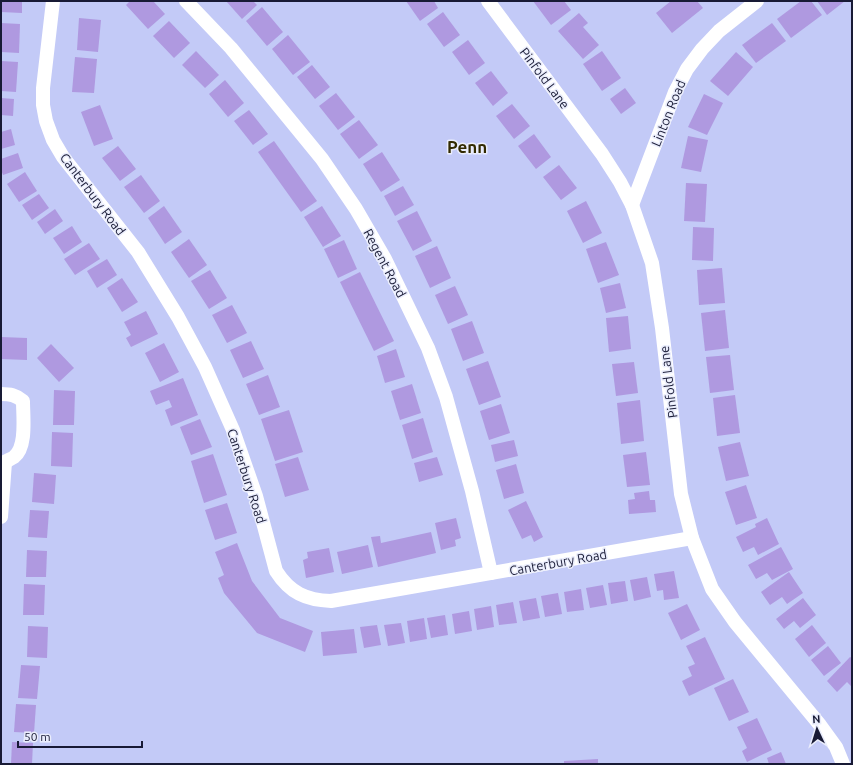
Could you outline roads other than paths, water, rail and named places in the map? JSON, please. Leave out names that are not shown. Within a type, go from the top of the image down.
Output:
[{"type":"street","name":"Canterbury Road","points":[[53,1],[43,88],[43,105],[46,121],[53,140],[63,157],[138,252],[174,310],[205,367],[233,430],[256,496],[276,571],[283,582],[301,595],[331,601],[692,538]]},
{"type":"street","name":"Regent Road","points":[[186,1],[232,48],[322,159],[356,209],[385,259],[428,348],[446,397],[472,491],[491,573]]},
{"type":"street","name":"Pinfold Lane","points":[[488,1],[602,154],[620,182],[632,205],[652,263],[662,328],[681,494],[692,538],[712,589],[735,622],[820,725],[836,747],[843,764]]},
{"type":"street","name":"Linton Road","points":[[632,205],[675,92],[687,69],[702,49],[719,31],[757,1]]},
{"type":"street","points":[[1,394],[10,394],[19,397],[23,401],[23,439],[20,448],[15,456],[3,460],[1,517]]},
{"type":"district","name":"Penn","points":[[467,146]]}]
